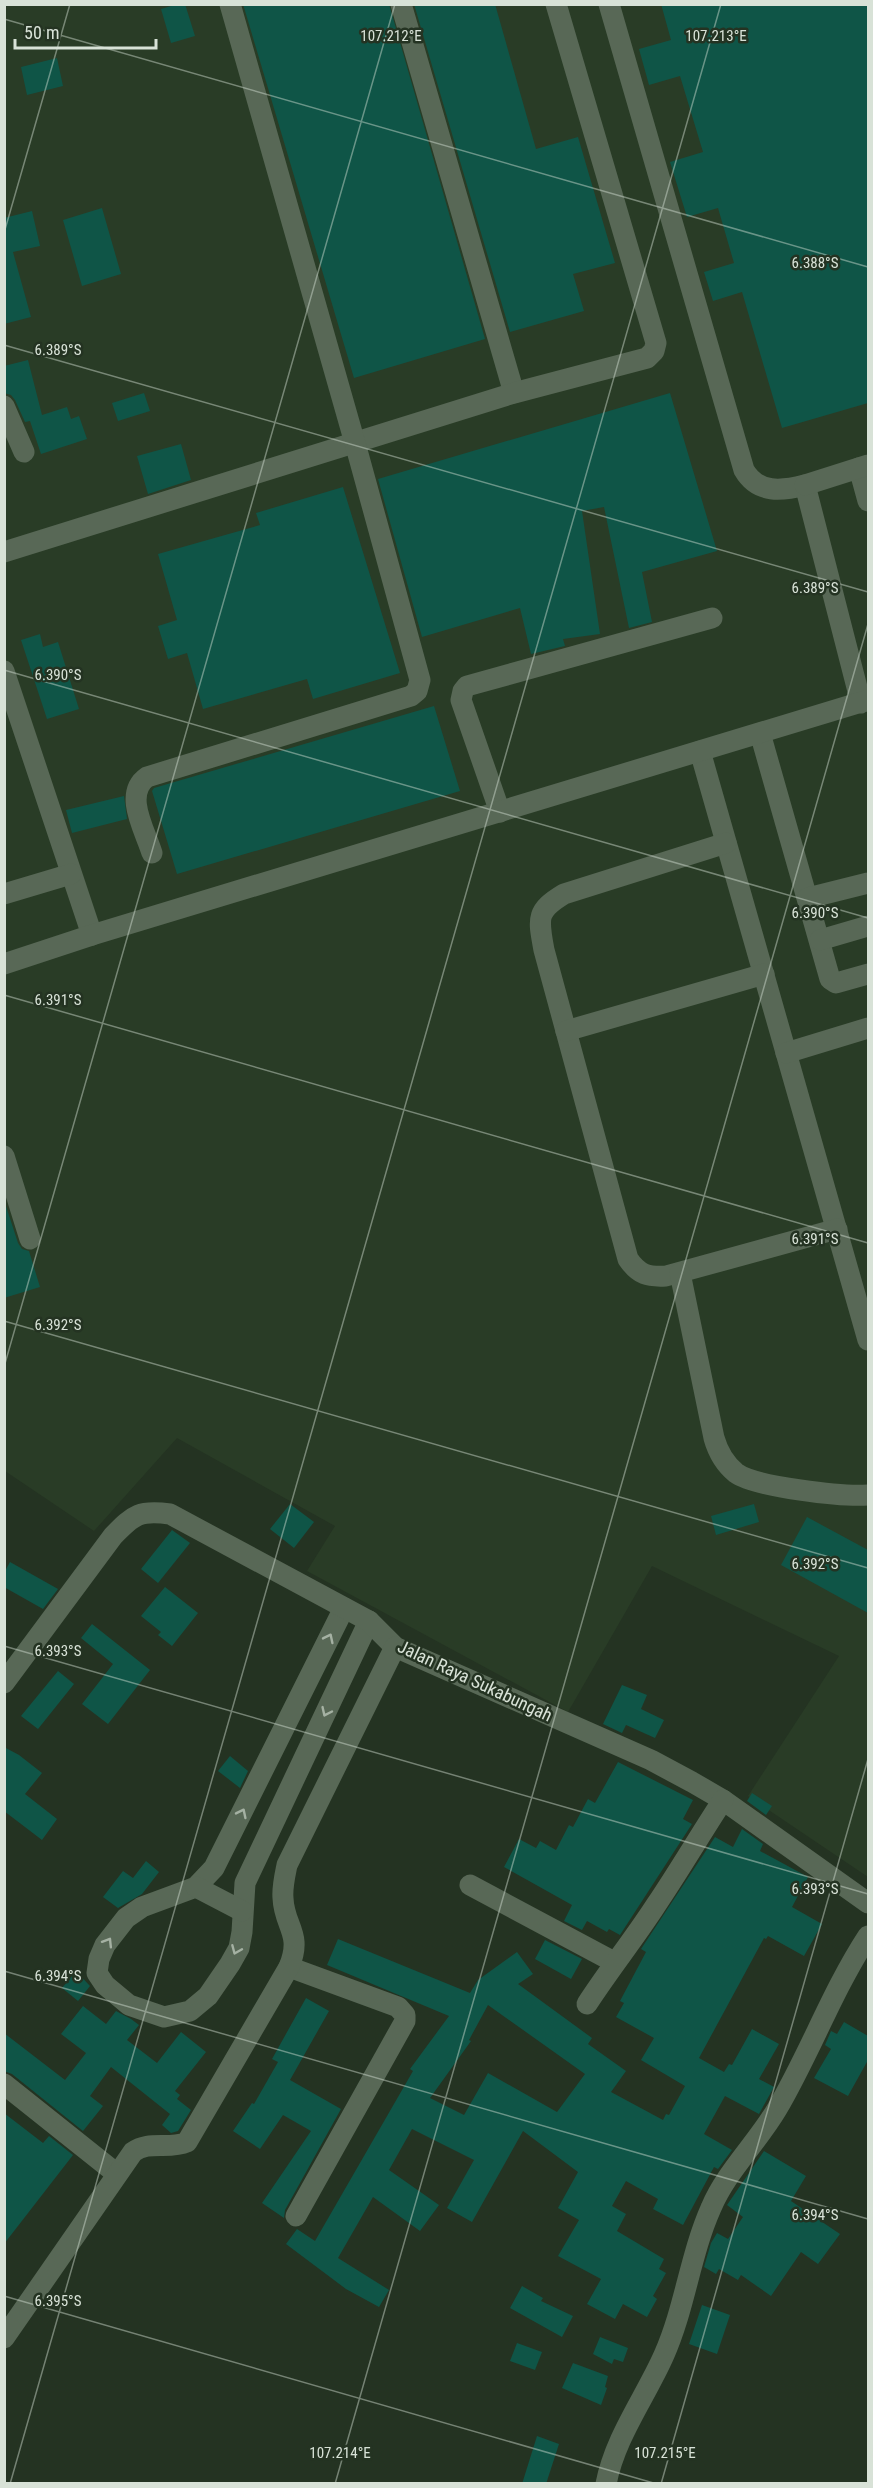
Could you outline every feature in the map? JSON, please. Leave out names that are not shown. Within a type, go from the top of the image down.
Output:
[{"type":"street","points":[[152,854],[135,800],[135,790],[147,777],[411,696],[417,691],[420,680],[356,443],[230,4]]},
{"type":"street","points":[[401,4],[514,393]]},
{"type":"street","points":[[4,552],[514,393],[647,358],[654,351],[656,343],[556,4]]},
{"type":"street","points":[[609,4],[744,470],[756,484],[768,489],[785,490],[864,466],[868,501]]},
{"type":"street","points":[[4,406],[24,452]]},
{"type":"street","points":[[4,964],[92,934],[865,702],[806,485]]},
{"type":"street","points":[[500,812],[461,700],[467,686],[712,618]]},
{"type":"street","points":[[4,671],[9,705],[92,934]]},
{"type":"street","points":[[760,733],[833,982],[868,974]]},
{"type":"street","points":[[700,751],[868,1340]]},
{"type":"street","points":[[726,843],[564,894],[547,904],[539,924],[628,1259],[642,1275],[652,1277],[680,1273],[837,1229]]},
{"type":"street","points":[[4,894],[71,874]]},
{"type":"street","points":[[808,898],[868,883]]},
{"type":"street","points":[[819,940],[868,926]]},
{"type":"street","points":[[566,1031],[764,974]]},
{"type":"street","points":[[786,1053],[868,1028]]},
{"type":"street","points":[[4,1156],[30,1239]]},
{"type":"street","points":[[680,1273],[714,1438],[724,1461],[737,1473],[750,1479],[820,1494],[868,1495]]},
{"type":"street","name":"Jalan Raya Sukabungah","points":[[4,1683],[113,1536],[130,1518],[149,1511],[170,1514],[369,1621],[395,1647],[651,1760],[723,1800],[868,1903]]},
{"type":"street","points":[[344,1608],[214,1868],[196,1887],[142,1907],[126,1918],[105,1945],[99,1959],[97,1973],[105,1985],[129,2005],[164,2018],[190,2011],[208,1996],[239,1948],[245,1883],[369,1621]]},
{"type":"street","points":[[4,2338],[133,2152],[140,2147],[170,2147],[187,2142],[289,1966],[295,1947],[295,1937],[283,1900],[287,1864],[395,1647]]},
{"type":"street","points":[[587,2004],[614,1962],[658,1903],[723,1800]]},
{"type":"street","points":[[470,1885],[614,1962]]},
{"type":"street","points":[[196,1887],[242,1911]]},
{"type":"street","points":[[606,2484],[610,2460],[665,2353],[711,2206],[770,2121],[852,1960],[868,1936]]},
{"type":"street","points":[[289,1966],[398,2007],[405,2015],[403,2026],[296,2216]]},
{"type":"street","points":[[4,2084],[117,2174]]},
{"type":"shaded area","points":[[4,5],[868,5],[868,1877],[748,1796],[839,1656],[652,1566],[568,1712],[307,1571],[335,1526],[177,1438],[94,1531],[5,1471]]},
{"type":"building","points":[[185,4],[195,36],[171,43],[161,9]]},
{"type":"building","points":[[243,4],[389,4],[485,339],[354,378]]},
{"type":"building","points":[[414,4],[495,4],[536,149],[578,137],[615,263],[573,274],[584,311],[510,332]]},
{"type":"building","points":[[661,4],[868,4],[868,403],[782,428],[742,292],[713,301],[704,272],[734,263],[718,208],[687,217],[670,162],[703,152],[680,76],[649,85],[639,49],[671,40]]},
{"type":"building","points":[[57,58],[63,86],[27,95],[21,67]]},
{"type":"building","points":[[102,208],[121,274],[82,286],[63,220]]},
{"type":"building","points":[[32,211],[40,246],[13,252],[31,317],[4,324],[4,218]]},
{"type":"building","points":[[28,360],[42,415],[67,407],[71,419],[79,416],[87,439],[41,454],[30,421],[25,422],[15,400],[11,395],[4,393],[4,366]]},
{"type":"building","points":[[144,393],[150,411],[118,421],[112,403]]},
{"type":"building","points":[[670,393],[717,551],[642,572],[652,622],[629,628],[604,507],[582,511],[600,634],[563,639],[565,646],[531,654],[520,608],[422,637],[378,479]]},
{"type":"building","points":[[181,444],[191,480],[148,494],[137,456]]},
{"type":"building","points":[[343,487],[400,673],[313,699],[307,679],[203,709],[187,653],[168,659],[158,626],[177,620],[158,554],[260,525],[256,513]]},
{"type":"building","points":[[40,634],[43,647],[58,642],[79,709],[47,719],[21,640]]},
{"type":"building","points":[[434,706],[460,791],[177,874],[152,791],[154,788]]},
{"type":"building","points":[[124,796],[127,819],[72,833],[66,810]]},
{"type":"building","points":[[4,1200],[18,1243],[22,1249],[29,1251],[40,1287],[4,1298]]},
{"type":"building","points":[[290,1504],[314,1522],[294,1548],[270,1529]]},
{"type":"building","points":[[754,1504],[759,1522],[716,1535],[711,1516]]},
{"type":"building","points":[[807,1517],[868,1550],[868,1613],[781,1565]]},
{"type":"building","points":[[172,1530],[190,1543],[158,1583],[141,1569]]},
{"type":"building","points":[[10,1562],[58,1589],[43,1609],[4,1587],[4,1573]]},
{"type":"building","points":[[165,1587],[198,1613],[172,1646],[158,1635],[161,1632],[141,1616]]},
{"type":"building","points":[[92,1624],[150,1670],[108,1724],[82,1704],[113,1664],[81,1638]]},
{"type":"building","points":[[58,1671],[74,1684],[38,1729],[21,1716]]},
{"type":"building","points":[[622,1685],[647,1695],[641,1709],[664,1720],[655,1738],[626,1725],[622,1733],[603,1724]]},
{"type":"building","points":[[4,1747],[19,1755],[42,1773],[25,1794],[57,1819],[42,1840],[4,1811]]},
{"type":"building","points":[[230,1756],[248,1771],[240,1788],[218,1771]]},
{"type":"building","points":[[618,1762],[693,1800],[683,1819],[692,1824],[620,1935],[609,1929],[607,1932],[587,1921],[582,1930],[564,1921],[572,1905],[504,1867],[519,1839],[536,1848],[540,1841],[556,1850],[569,1825],[573,1827],[588,1799],[595,1803]]},
{"type":"building","points":[[752,1793],[772,1806],[766,1815],[747,1801]]},
{"type":"building","points":[[742,1829],[763,1844],[760,1851],[808,1877],[792,1907],[822,1924],[804,1956],[768,1936],[764,1938],[699,2058],[724,2072],[729,2064],[732,2065],[752,2029],[779,2044],[759,2079],[774,2087],[759,2114],[725,2096],[704,2134],[732,2150],[718,2169],[714,2167],[683,2225],[653,2209],[658,2199],[626,2181],[612,2206],[626,2214],[617,2231],[664,2259],[659,2269],[666,2273],[653,2296],[657,2299],[647,2317],[623,2304],[615,2319],[587,2304],[601,2279],[558,2256],[579,2220],[558,2208],[578,2172],[523,2131],[472,2222],[447,2208],[474,2160],[412,2129],[389,2170],[439,2205],[420,2231],[373,2197],[338,2258],[389,2290],[379,2307],[346,2289],[286,2244],[297,2229],[315,2241],[413,2071],[410,2069],[449,2016],[327,1965],[338,1939],[470,1993],[478,1980],[517,1952],[533,1974],[518,1984],[592,2038],[588,2044],[626,2071],[611,2092],[663,2120],[666,2114],[669,2115],[685,2086],[641,2060],[654,2038],[616,2017],[624,2003],[620,2001],[646,1952],[641,1949],[715,1837],[733,1847]],"holes":[[[488,2005],[585,2074],[557,2112],[488,2073],[464,2115],[430,2098],[471,2041],[469,2040]]]},
{"type":"building","points":[[146,1861],[159,1872],[142,1894],[118,1908],[103,1897],[123,1871],[133,1878]]},
{"type":"building","points":[[545,1940],[582,1959],[571,1979],[535,1959]]},
{"type":"building","points":[[76,1971],[90,1986],[78,2001],[62,1988]]},
{"type":"building","points":[[306,1998],[329,2011],[290,2080],[341,2109],[285,2210],[284,2218],[262,2203],[311,2131],[283,2115],[260,2149],[233,2131],[252,2103],[254,2104],[278,2062],[272,2059]]},
{"type":"building","points":[[83,2006],[106,2024],[116,2011],[139,2025],[127,2040],[157,2063],[181,2032],[206,2052],[175,2091],[180,2095],[177,2099],[191,2110],[178,2131],[171,2133],[162,2125],[170,2114],[111,2067],[90,2096],[103,2106],[83,2131],[12,2074],[4,2071],[4,2033],[65,2080],[86,2053],[61,2034]]},
{"type":"building","points":[[844,2022],[868,2036],[868,2060],[848,2096],[814,2078],[831,2049],[825,2045],[831,2031],[837,2034]]},
{"type":"building","points":[[4,2113],[43,2143],[49,2136],[73,2155],[4,2244]]},
{"type":"building","points":[[764,2151],[806,2176],[791,2201],[840,2234],[818,2264],[801,2252],[771,2296],[741,2275],[738,2280],[719,2269],[716,2274],[704,2267],[711,2243],[717,2233],[728,2239],[743,2217],[727,2205]]},
{"type":"building","points":[[522,2286],[543,2298],[541,2301],[573,2316],[562,2337],[510,2308]]},
{"type":"building","points":[[702,2305],[730,2315],[717,2354],[689,2344]]},
{"type":"building","points":[[600,2337],[628,2348],[623,2362],[614,2359],[612,2364],[593,2354]]},
{"type":"building","points":[[517,2343],[542,2352],[535,2370],[510,2361]]},
{"type":"building","points":[[573,2363],[608,2376],[605,2387],[607,2388],[601,2405],[562,2388]]},
{"type":"building","points":[[537,2436],[559,2444],[546,2484],[522,2484]]}]
